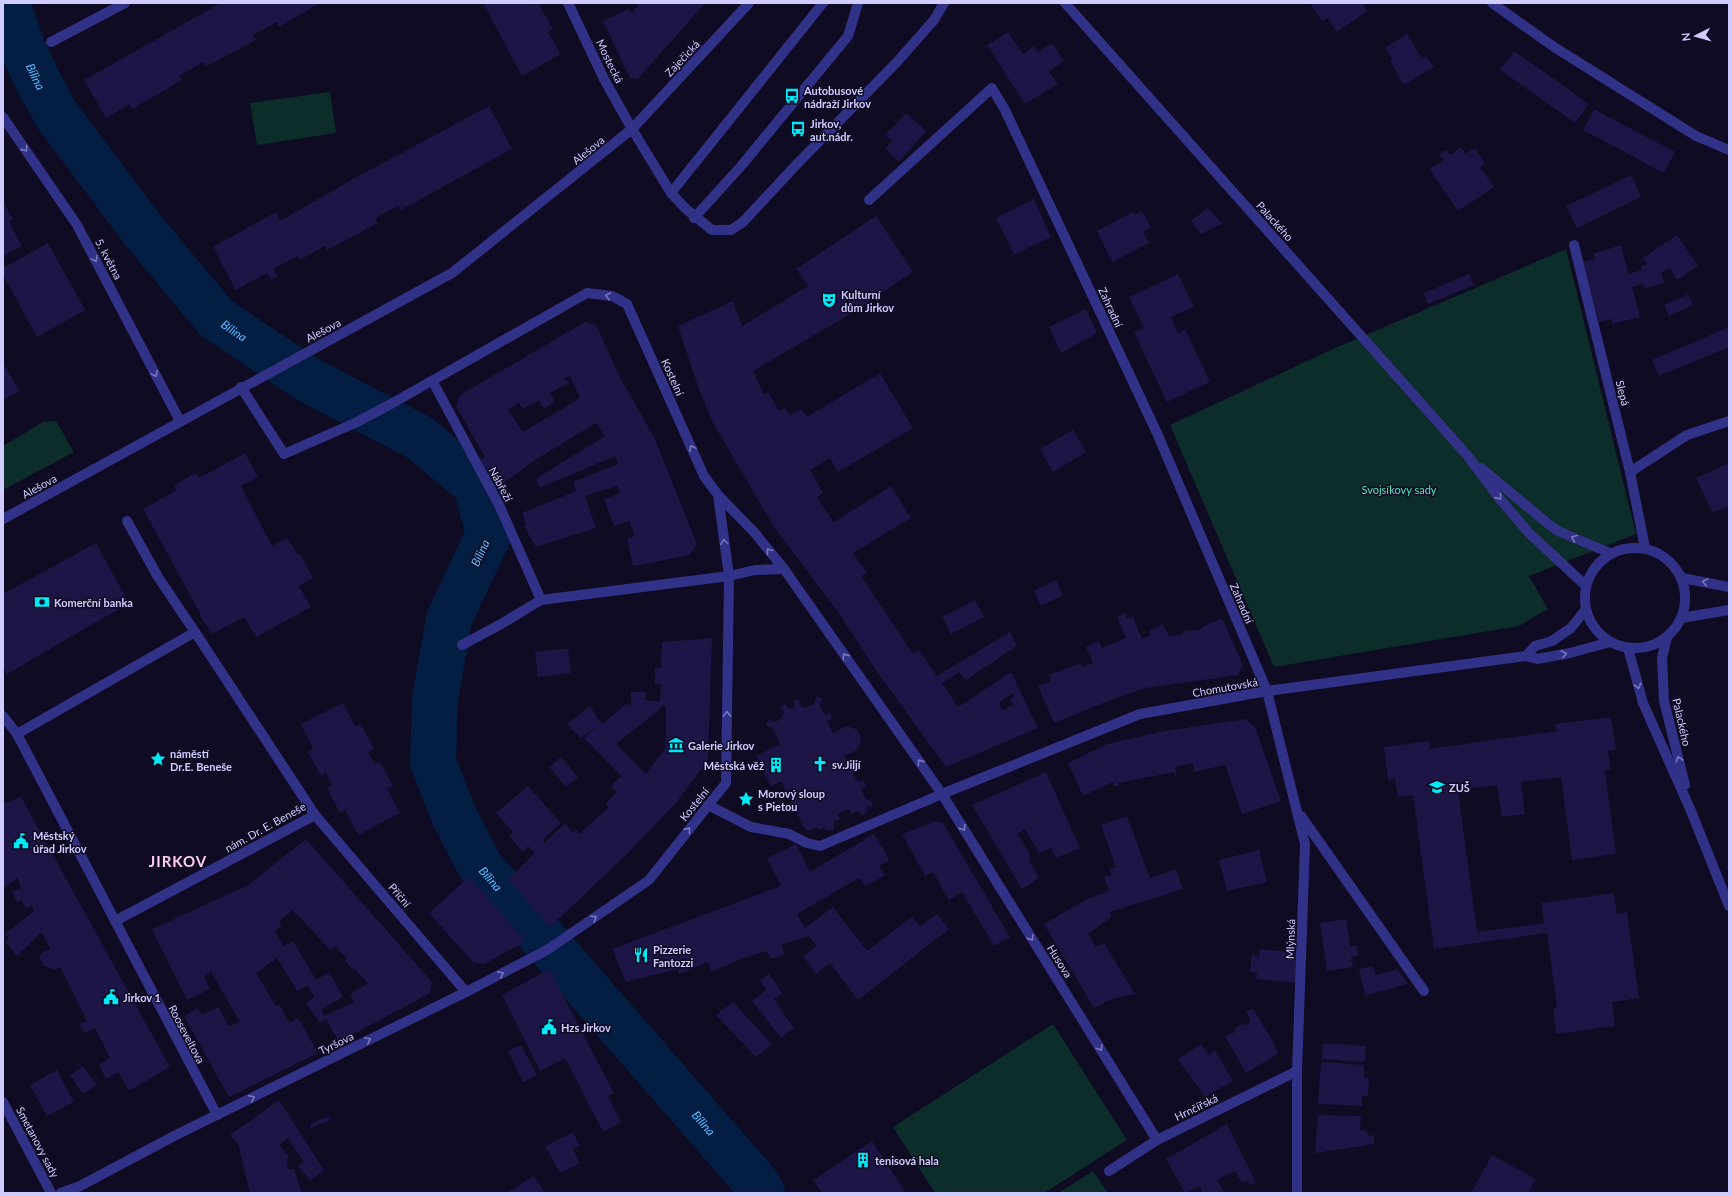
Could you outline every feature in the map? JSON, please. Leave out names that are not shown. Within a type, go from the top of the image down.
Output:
[{"type":"street","points":[[51,42],[125,3]]},
{"type":"street","name":"Mostecká","points":[[568,3],[604,79],[671,193],[694,218],[712,230],[731,230],[743,222],[797,164],[896,63],[934,20],[944,3]]},
{"type":"street","name":"Zaječická","points":[[632,129],[749,3]]},
{"type":"street","points":[[671,193],[823,3]]},
{"type":"street","points":[[694,218],[742,165],[848,36],[858,3]]},
{"type":"street","name":"Palackého","points":[[1065,3],[1467,455],[1499,498],[1529,534],[1586,586]]},
{"type":"street","points":[[1492,3],[1554,47],[1696,136],[1729,150]]},
{"type":"street","name":"Zahradní","points":[[869,200],[992,88],[1006,110],[1157,433],[1267,691]]},
{"type":"street","name":"5. května","points":[[3,117],[77,225],[180,421]]},
{"type":"street","name":"Alešova","points":[[3,519],[241,387],[452,273],[632,129]]},
{"type":"street","name":"Slepá","points":[[1574,245],[1630,472],[1645,548]]},
{"type":"street","name":"Kostelní","points":[[433,382],[587,293],[612,296],[627,304],[704,476],[718,496],[754,532],[784,569],[942,794]]},
{"type":"street","points":[[241,387],[284,454],[355,423],[433,382]]},
{"type":"street","name":"Nábřeží","points":[[433,382],[500,507],[541,600]]},
{"type":"street","points":[[1630,472],[1687,435],[1729,421]]},
{"type":"street","name":"Palackého","points":[[1467,455],[1552,527],[1610,554]]},
{"type":"street","name":"Kostelní","points":[[466,992],[547,950],[649,880],[726,783],[729,576],[718,496]]},
{"type":"street","name":"nám. Dr. E. Beneše","points":[[115,921],[315,815],[158,577],[127,521]]},
{"type":"street","points":[[1628,548],[1645,548],[1660,554],[1673,564],[1682,578],[1685,591],[1685,604],[1682,618],[1676,628],[1667,637],[1648,646],[1628,648],[1610,642],[1591,622],[1586,609],[1586,586],[1591,572],[1600,561],[1610,554],[1628,548]]},
{"type":"street","points":[[462,645],[541,600],[729,576],[755,570],[784,569]]},
{"type":"street","points":[[1682,578],[1729,587]]},
{"type":"street","points":[[1526,656],[1535,646],[1561,636],[1571,628],[1586,609]]},
{"type":"street","points":[[1682,618],[1729,610]]},
{"type":"street","points":[[17,734],[195,632]]},
{"type":"street","name":"Palackého","points":[[1667,637],[1662,658],[1664,701],[1691,810]]},
{"type":"street","name":"Chomutovská","points":[[708,805],[752,827],[789,834],[807,843],[820,846],[942,794],[1140,714],[1267,691],[1526,656],[1537,659],[1570,653],[1610,642]]},
{"type":"street","name":"Palackého","points":[[1628,648],[1643,703],[1691,810],[1729,905]]},
{"type":"street","name":"Mlýnská","points":[[1267,691],[1305,844],[1297,1071],[1297,1193]]},
{"type":"street","points":[[3,716],[17,734],[115,921]]},
{"type":"street","name":"Husova","points":[[942,794],[1157,1140]]},
{"type":"street","points":[[1298,813],[1424,991]]},
{"type":"street","name":"Příční","points":[[315,815],[466,992]]},
{"type":"street","name":"Rooseveltova","points":[[115,921],[217,1115]]},
{"type":"street","name":"Tyršova","points":[[62,1193],[80,1186],[176,1135],[466,992]]},
{"type":"street","name":"Hrnčířská","points":[[1109,1171],[1157,1140],[1297,1071]]},
{"type":"street","name":"Smetanovy sady","points":[[3,1102],[51,1193]]},
{"type":"green space","points":[[330,92],[336,133],[257,145],[250,103]]},
{"type":"green space","name":"Svojsíkovy sady","points":[[1566,249],[1636,534],[1529,576],[1548,609],[1519,626],[1274,667],[1170,425],[1333,349]]},
{"type":"green space","points":[[56,421],[74,452],[3,490],[3,446],[43,422]]},
{"type":"green space","points":[[1053,1024],[1127,1140],[1044,1193],[935,1193],[893,1127]]},
{"type":"green space","points":[[1093,1171],[1108,1193],[1058,1193]]},
{"type":"building","points":[[221,3],[320,3],[279,27],[276,22],[253,35],[256,40],[205,67],[203,62],[179,76],[182,80],[132,109],[130,104],[106,118],[84,80]]},
{"type":"building","points":[[483,3],[532,3],[533,5],[538,3],[553,29],[548,32],[561,54],[522,76]]},
{"type":"building","points":[[638,3],[705,3],[638,79],[630,78],[603,21],[628,9],[632,13],[639,4]]},
{"type":"building","points":[[1310,3],[1362,3],[1367,11],[1337,32],[1328,18],[1322,21]]},
{"type":"building","points":[[1008,32],[1023,54],[1034,46],[1038,52],[1052,43],[1064,61],[1049,71],[1058,84],[1025,104],[987,45]]},
{"type":"building","points":[[1407,34],[1422,59],[1426,56],[1434,67],[1404,85],[1390,61],[1392,59],[1385,48]]},
{"type":"building","points":[[1514,51],[1589,104],[1575,123],[1500,70]]},
{"type":"building","points":[[489,106],[512,149],[401,210],[398,206],[375,218],[378,223],[327,250],[324,246],[300,260],[298,256],[273,269],[278,276],[271,280],[267,273],[236,290],[213,247],[276,212],[280,221],[353,179]]},
{"type":"building","points":[[1594,109],[1675,152],[1664,173],[1583,130]]},
{"type":"building","points":[[906,113],[926,131],[899,162],[885,149],[892,141],[885,135]]},
{"type":"building","points":[[1461,147],[1466,154],[1475,148],[1485,163],[1480,167],[1494,187],[1458,211],[1429,169],[1444,160],[1439,154],[1446,150],[1450,155]]},
{"type":"building","points":[[1631,175],[1641,197],[1577,228],[1566,206]]},
{"type":"building","points":[[1034,199],[1051,237],[1014,255],[996,218]]},
{"type":"building","points":[[3,202],[13,219],[9,222],[22,246],[3,256]]},
{"type":"building","points":[[1208,208],[1222,224],[1201,234],[1191,221]]},
{"type":"building","points":[[1142,211],[1151,228],[1143,232],[1149,243],[1112,262],[1097,231],[1133,212],[1134,215]]},
{"type":"building","points":[[876,216],[913,272],[852,313],[753,371],[764,394],[768,392],[779,411],[785,408],[790,415],[801,409],[807,417],[880,373],[913,428],[838,472],[830,458],[810,470],[823,493],[817,498],[834,522],[891,486],[911,518],[853,553],[867,573],[861,576],[913,654],[919,650],[937,676],[1010,632],[1017,646],[966,680],[959,672],[942,683],[958,707],[1011,672],[1038,728],[946,767],[880,676],[838,612],[774,527],[713,423],[700,392],[678,326],[733,301],[742,326],[808,286],[796,269]],"holes":[[[1013,693],[1014,697],[1010,699],[1013,705],[1002,710],[999,702]]]},
{"type":"building","points":[[1677,235],[1698,266],[1677,280],[1670,268],[1661,273],[1664,283],[1644,289],[1643,284],[1632,287],[1640,317],[1612,324],[1612,319],[1599,322],[1582,262],[1596,259],[1593,254],[1621,245],[1628,274],[1642,270],[1641,266],[1647,264],[1643,258]]},
{"type":"building","points":[[48,243],[85,310],[37,337],[3,275],[3,268]]},
{"type":"building","points":[[1178,274],[1194,307],[1171,317],[1178,333],[1185,329],[1210,382],[1167,402],[1134,332],[1144,328],[1129,297]]},
{"type":"building","points":[[1469,274],[1474,285],[1428,304],[1424,293]]},
{"type":"building","points":[[1688,294],[1693,305],[1669,316],[1664,305]]},
{"type":"building","points":[[1086,309],[1097,333],[1061,353],[1049,327]]},
{"type":"building","points":[[585,322],[596,325],[621,379],[655,439],[697,544],[690,555],[633,566],[627,538],[635,536],[629,521],[614,526],[604,499],[620,493],[617,486],[585,496],[596,528],[536,547],[524,527],[526,525],[522,513],[576,491],[573,482],[618,464],[615,456],[540,488],[537,478],[605,436],[596,423],[540,457],[499,486],[480,460],[485,457],[456,406],[460,395]],"holes":[[[570,376],[580,398],[523,432],[508,410],[519,403],[523,409],[539,400],[544,409],[555,402],[550,393],[569,383],[565,378]]]},
{"type":"building","points":[[1729,327],[1729,347],[1659,376],[1652,360]]},
{"type":"building","points":[[3,362],[19,391],[3,400]]},
{"type":"building","points":[[1073,430],[1086,452],[1053,472],[1040,449]]},
{"type":"building","points":[[245,453],[258,477],[241,486],[272,546],[287,538],[298,555],[300,554],[313,578],[299,586],[311,607],[256,637],[244,617],[212,634],[200,616],[201,615],[143,509],[177,490],[174,485],[196,473],[199,478]]},
{"type":"building","points":[[1729,463],[1729,506],[1713,513],[1696,478]]},
{"type":"building","points":[[96,543],[129,603],[7,674],[3,667],[3,594]]},
{"type":"building","points":[[1056,580],[1063,595],[1041,606],[1034,591]]},
{"type":"building","points":[[975,600],[984,617],[951,634],[942,617]]},
{"type":"building","points":[[1125,613],[1127,618],[1133,617],[1142,639],[1150,635],[1149,631],[1163,624],[1169,636],[1183,634],[1183,631],[1201,630],[1200,628],[1222,618],[1243,665],[1238,675],[1146,688],[1108,701],[1054,723],[1038,686],[1051,681],[1049,675],[1080,663],[1082,667],[1093,663],[1086,647],[1099,641],[1102,648],[1126,638],[1117,617]]},
{"type":"building","points":[[712,638],[708,760],[676,803],[625,856],[550,927],[508,879],[535,853],[528,846],[523,852],[509,836],[513,832],[496,813],[528,786],[561,823],[544,839],[544,844],[565,823],[573,833],[576,830],[579,834],[608,808],[606,803],[617,792],[611,786],[621,776],[584,738],[598,726],[581,738],[567,724],[590,706],[602,724],[626,704],[631,705],[631,692],[646,692],[645,700],[660,701],[661,684],[655,684],[655,668],[661,668],[662,642]],"holes":[[[661,706],[666,707],[666,747],[646,774],[616,744],[659,710]]]},
{"type":"building","points":[[568,648],[571,673],[538,677],[535,652]]},
{"type":"building","name":"sv.Jiljí","points":[[816,696],[822,698],[820,706],[825,715],[830,713],[833,718],[827,721],[833,733],[846,726],[856,729],[860,734],[861,739],[859,747],[855,751],[844,756],[850,766],[855,763],[857,769],[852,772],[858,782],[863,780],[866,786],[861,789],[866,799],[873,801],[871,808],[867,806],[867,812],[863,815],[857,811],[851,814],[849,809],[837,814],[840,819],[834,822],[834,829],[829,831],[823,828],[820,830],[817,827],[809,831],[804,827],[781,781],[771,787],[756,756],[780,744],[773,728],[766,726],[768,720],[775,722],[782,718],[784,712],[780,707],[785,704],[789,709],[795,707],[794,700],[799,699],[800,706],[805,708],[814,704]]},
{"type":"building","points":[[343,703],[356,727],[361,724],[374,749],[368,752],[375,764],[380,762],[393,786],[387,789],[400,813],[358,835],[345,810],[340,813],[330,794],[327,788],[332,785],[326,773],[321,776],[308,752],[313,749],[301,724]]},
{"type":"building","points":[[1611,717],[1616,750],[1608,751],[1611,770],[1605,770],[1616,854],[1572,860],[1561,777],[1521,782],[1525,814],[1502,817],[1497,785],[1458,790],[1477,932],[1544,923],[1541,903],[1614,893],[1617,914],[1627,912],[1639,998],[1612,1002],[1615,1026],[1556,1034],[1553,1009],[1557,1008],[1547,933],[1434,949],[1413,795],[1398,797],[1395,779],[1388,780],[1384,747],[1429,741],[1429,749],[1557,731],[1555,724]]},
{"type":"building","points":[[1245,719],[1255,727],[1281,801],[1242,814],[1225,765],[1194,772],[1193,763],[1175,767],[1177,776],[1175,776],[1174,772],[1119,783],[1119,785],[1114,787],[1113,782],[1083,796],[1068,763],[1107,744],[1164,731]]},
{"type":"building","points":[[561,757],[578,777],[566,787],[549,767]]},
{"type":"building","points":[[1046,772],[1080,848],[1056,858],[1051,848],[1039,853],[1025,829],[1017,834],[1030,854],[1029,860],[1039,878],[1022,889],[972,805]]},
{"type":"building","points":[[21,797],[170,1067],[129,1091],[118,1072],[106,1079],[99,1065],[110,1058],[95,1028],[84,1033],[79,1024],[87,1021],[60,967],[54,970],[44,966],[39,958],[41,953],[50,949],[42,932],[17,956],[6,943],[9,939],[5,933],[34,911],[32,905],[26,908],[21,900],[17,902],[12,892],[21,887],[17,878],[3,888],[3,804]]},
{"type":"building","points":[[1127,816],[1150,878],[1176,869],[1183,889],[1110,912],[1111,917],[1088,934],[1096,947],[1104,943],[1135,994],[1112,999],[1094,1008],[1044,924],[1087,899],[1109,891],[1104,877],[1112,875],[1109,869],[1116,867],[1101,825]]},
{"type":"building","points":[[936,821],[943,823],[1010,937],[994,946],[962,892],[949,900],[933,872],[925,876],[902,834]]},
{"type":"building","points":[[874,834],[888,857],[888,861],[879,866],[885,875],[865,886],[859,878],[797,914],[808,935],[805,928],[833,907],[867,951],[912,917],[920,926],[937,914],[949,929],[858,1000],[830,963],[816,974],[803,956],[817,946],[809,936],[781,945],[785,954],[771,959],[767,951],[743,958],[711,972],[708,962],[679,974],[677,969],[626,982],[612,949],[781,886],[767,858],[796,844],[810,872]]},
{"type":"building","points":[[306,839],[432,982],[430,993],[339,1042],[326,1019],[320,1023],[306,1003],[314,997],[308,986],[297,991],[277,958],[256,973],[276,1006],[279,1004],[290,1023],[298,1018],[318,1053],[229,1097],[184,1016],[198,1008],[202,1015],[218,1007],[229,1026],[240,1022],[211,972],[204,976],[210,989],[187,1000],[152,929],[248,885]],"holes":[[[293,910],[330,950],[335,946],[347,959],[345,961],[352,969],[354,968],[368,983],[350,994],[354,1002],[324,1016],[322,1009],[343,997],[329,972],[316,980],[293,941],[284,946],[275,931],[282,926],[279,921]]]},
{"type":"building","points":[[1259,850],[1267,882],[1227,891],[1219,860]]},
{"type":"building","points":[[469,877],[526,941],[484,964],[473,962],[429,913]]},
{"type":"building","points":[[1346,919],[1350,946],[1357,946],[1358,956],[1351,956],[1353,967],[1327,971],[1320,923]]},
{"type":"building","points":[[1260,949],[1297,953],[1296,983],[1256,979],[1257,973],[1250,972],[1252,955],[1259,957]]},
{"type":"building","points":[[1373,966],[1376,975],[1397,969],[1408,984],[1365,996],[1359,969]]},
{"type":"building","name":"Hzs Jirkov","points":[[549,969],[614,1093],[608,1096],[621,1122],[603,1132],[565,1058],[540,1071],[502,995]]},
{"type":"building","points":[[769,974],[782,993],[774,999],[794,1028],[781,1038],[752,1001],[766,990],[760,980]]},
{"type":"building","points":[[733,1002],[772,1044],[756,1057],[716,1015]]},
{"type":"building","points":[[1253,1009],[1274,1043],[1278,1054],[1246,1073],[1225,1036],[1235,1032],[1236,1028],[1241,1024],[1245,1025],[1251,1022],[1246,1011]]},
{"type":"building","points":[[1323,1043],[1366,1046],[1365,1062],[1322,1059]]},
{"type":"building","points":[[1201,1044],[1209,1055],[1215,1050],[1233,1081],[1205,1097],[1178,1059]]},
{"type":"building","points":[[521,1045],[537,1075],[523,1082],[508,1051]]},
{"type":"building","points":[[1321,1062],[1364,1065],[1364,1078],[1369,1078],[1368,1096],[1362,1096],[1362,1106],[1318,1104]]},
{"type":"building","points":[[83,1066],[97,1085],[83,1094],[70,1075]]},
{"type":"building","points":[[57,1070],[74,1102],[47,1116],[30,1085]]},
{"type":"building","points":[[279,1100],[324,1170],[310,1181],[298,1166],[304,1162],[288,1139],[292,1135],[279,1145],[288,1155],[287,1169],[294,1169],[302,1193],[250,1193],[238,1144],[230,1135]]},
{"type":"building","points":[[1318,1115],[1361,1116],[1360,1130],[1367,1131],[1368,1136],[1374,1135],[1374,1144],[1315,1153]]},
{"type":"building","points":[[329,1116],[330,1120],[311,1128],[310,1124]]},
{"type":"building","points":[[1227,1124],[1256,1183],[1250,1185],[1248,1180],[1242,1183],[1235,1171],[1217,1180],[1225,1193],[1203,1193],[1200,1186],[1185,1193],[1166,1159]]},
{"type":"building","points":[[573,1132],[580,1146],[573,1149],[580,1163],[560,1173],[545,1146]]},
{"type":"building","name":"tenisová hala","points":[[872,1141],[906,1193],[822,1193],[813,1180]]},
{"type":"building","points":[[1492,1155],[1536,1179],[1528,1193],[1471,1193]]},
{"type":"building","points":[[534,1176],[545,1193],[507,1193]]},
{"type":"waterway","name":"Bílina","points":[[7,3],[22,47],[56,114],[142,229],[216,318],[307,379],[420,438],[476,485],[489,534],[449,619],[435,699],[433,762],[454,816],[480,866],[758,1185],[762,1193]]},
{"type":"place","name":"Autobusové nádraží Jirkov","points":[[792,96]]},
{"type":"place","name":"Jirkov, aut.nádr.","points":[[798,129]]},
{"type":"place","name":"Kulturní dům Jirkov","points":[[829,300]]},
{"type":"place","name":"Komerční banka","points":[[42,602]]},
{"type":"place","name":"Galerie Jirkov","points":[[676,745]]},
{"type":"place","name":"náměstí Dr.E. Beneše","points":[[158,759]]},
{"type":"place","name":"sv.Jiljí","points":[[820,764]]},
{"type":"place","name":"Městská věž","points":[[776,765]]},
{"type":"place","name":"ZUŠ","points":[[1437,787]]},
{"type":"place","name":"Morový sloup s Pietou","points":[[746,799]]},
{"type":"place","name":"Městský úřad Jirkov","points":[[21,841]]},
{"type":"place","name":"Pizzerie Fantozzi","points":[[641,955]]},
{"type":"place","name":"Jirkov 1","points":[[111,997]]},
{"type":"place","name":"Hzs Jirkov","points":[[549,1027]]},
{"type":"place","name":"tenisová hala","points":[[863,1160]]},
{"type":"district","name":"JIRKOV","points":[[178,861]]}]
